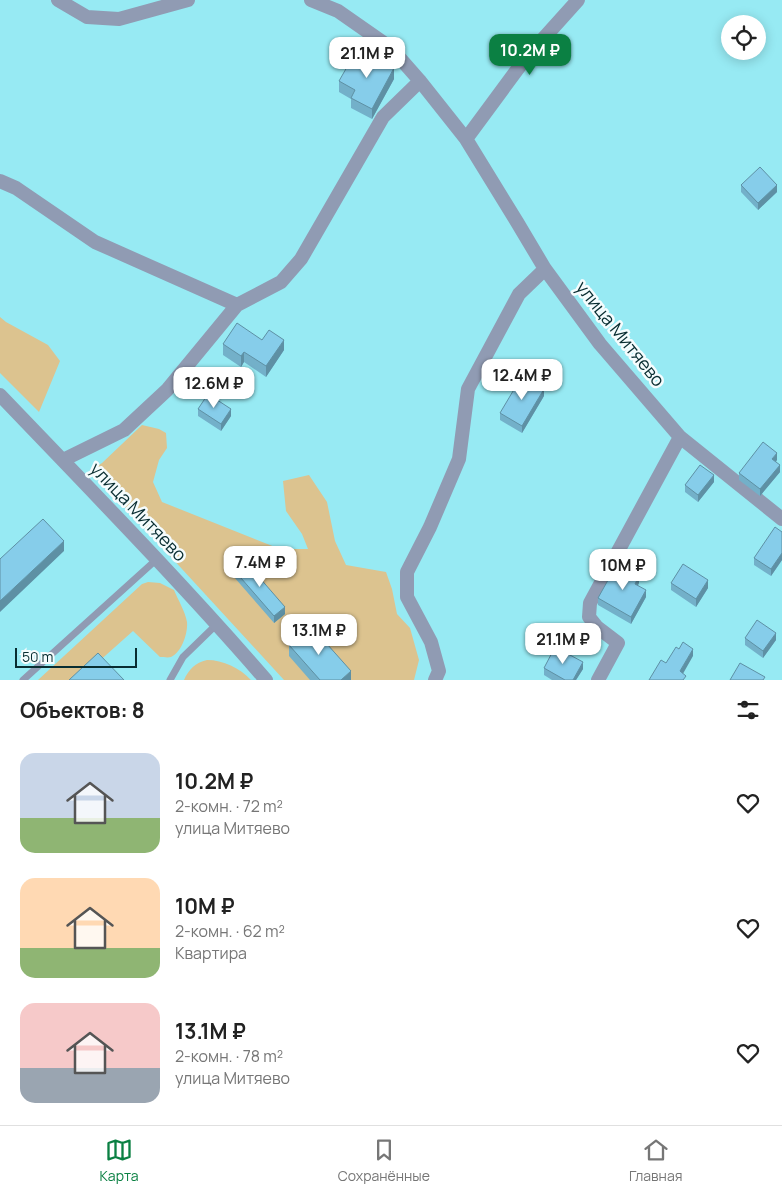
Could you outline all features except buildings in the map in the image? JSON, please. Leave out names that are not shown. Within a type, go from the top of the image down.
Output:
[{"type":"street","points":[[58,0],[87,17],[118,19],[188,0]]},
{"type":"street","name":"улица Митяево","points":[[311,0],[338,11],[391,48],[466,139],[545,269],[600,344],[680,437],[782,519]]},
{"type":"street","points":[[466,139],[525,59],[578,0]]},
{"type":"street","points":[[63,460],[124,430],[167,390],[236,305],[281,282],[301,259],[383,117],[420,81]]},
{"type":"street","points":[[0,180],[16,188],[95,242],[236,305]]},
{"type":"street","points":[[435,680],[439,672],[430,642],[408,597],[407,572],[430,527],[459,459],[468,389],[519,294],[545,269]]},
{"type":"street","name":"улица Митяево","points":[[0,395],[158,559],[266,680]]},
{"type":"street","points":[[598,680],[618,643],[597,627],[589,618],[590,603],[680,437]]},
{"type":"lane","points":[[23,680],[158,559]]},
{"type":"lane","points":[[170,680],[183,657],[218,624]]},
{"type":"shaded area","points":[[0,317],[48,345],[60,361],[39,412],[0,373]]},
{"type":"shaded area","points":[[142,425],[159,429],[166,433],[167,448],[159,460],[153,482],[162,502],[280,549],[308,549],[302,534],[286,511],[283,481],[309,475],[327,502],[335,541],[346,565],[386,572],[397,614],[410,628],[419,660],[414,680],[284,680],[91,470],[102,463]]},
{"type":"shaded area","points":[[148,582],[160,583],[174,590],[185,614],[187,622],[185,637],[175,655],[160,657],[133,631],[78,680],[38,680],[142,584]]},
{"type":"shaded area","points":[[207,660],[219,661],[231,666],[251,680],[184,680],[193,667]]}]
